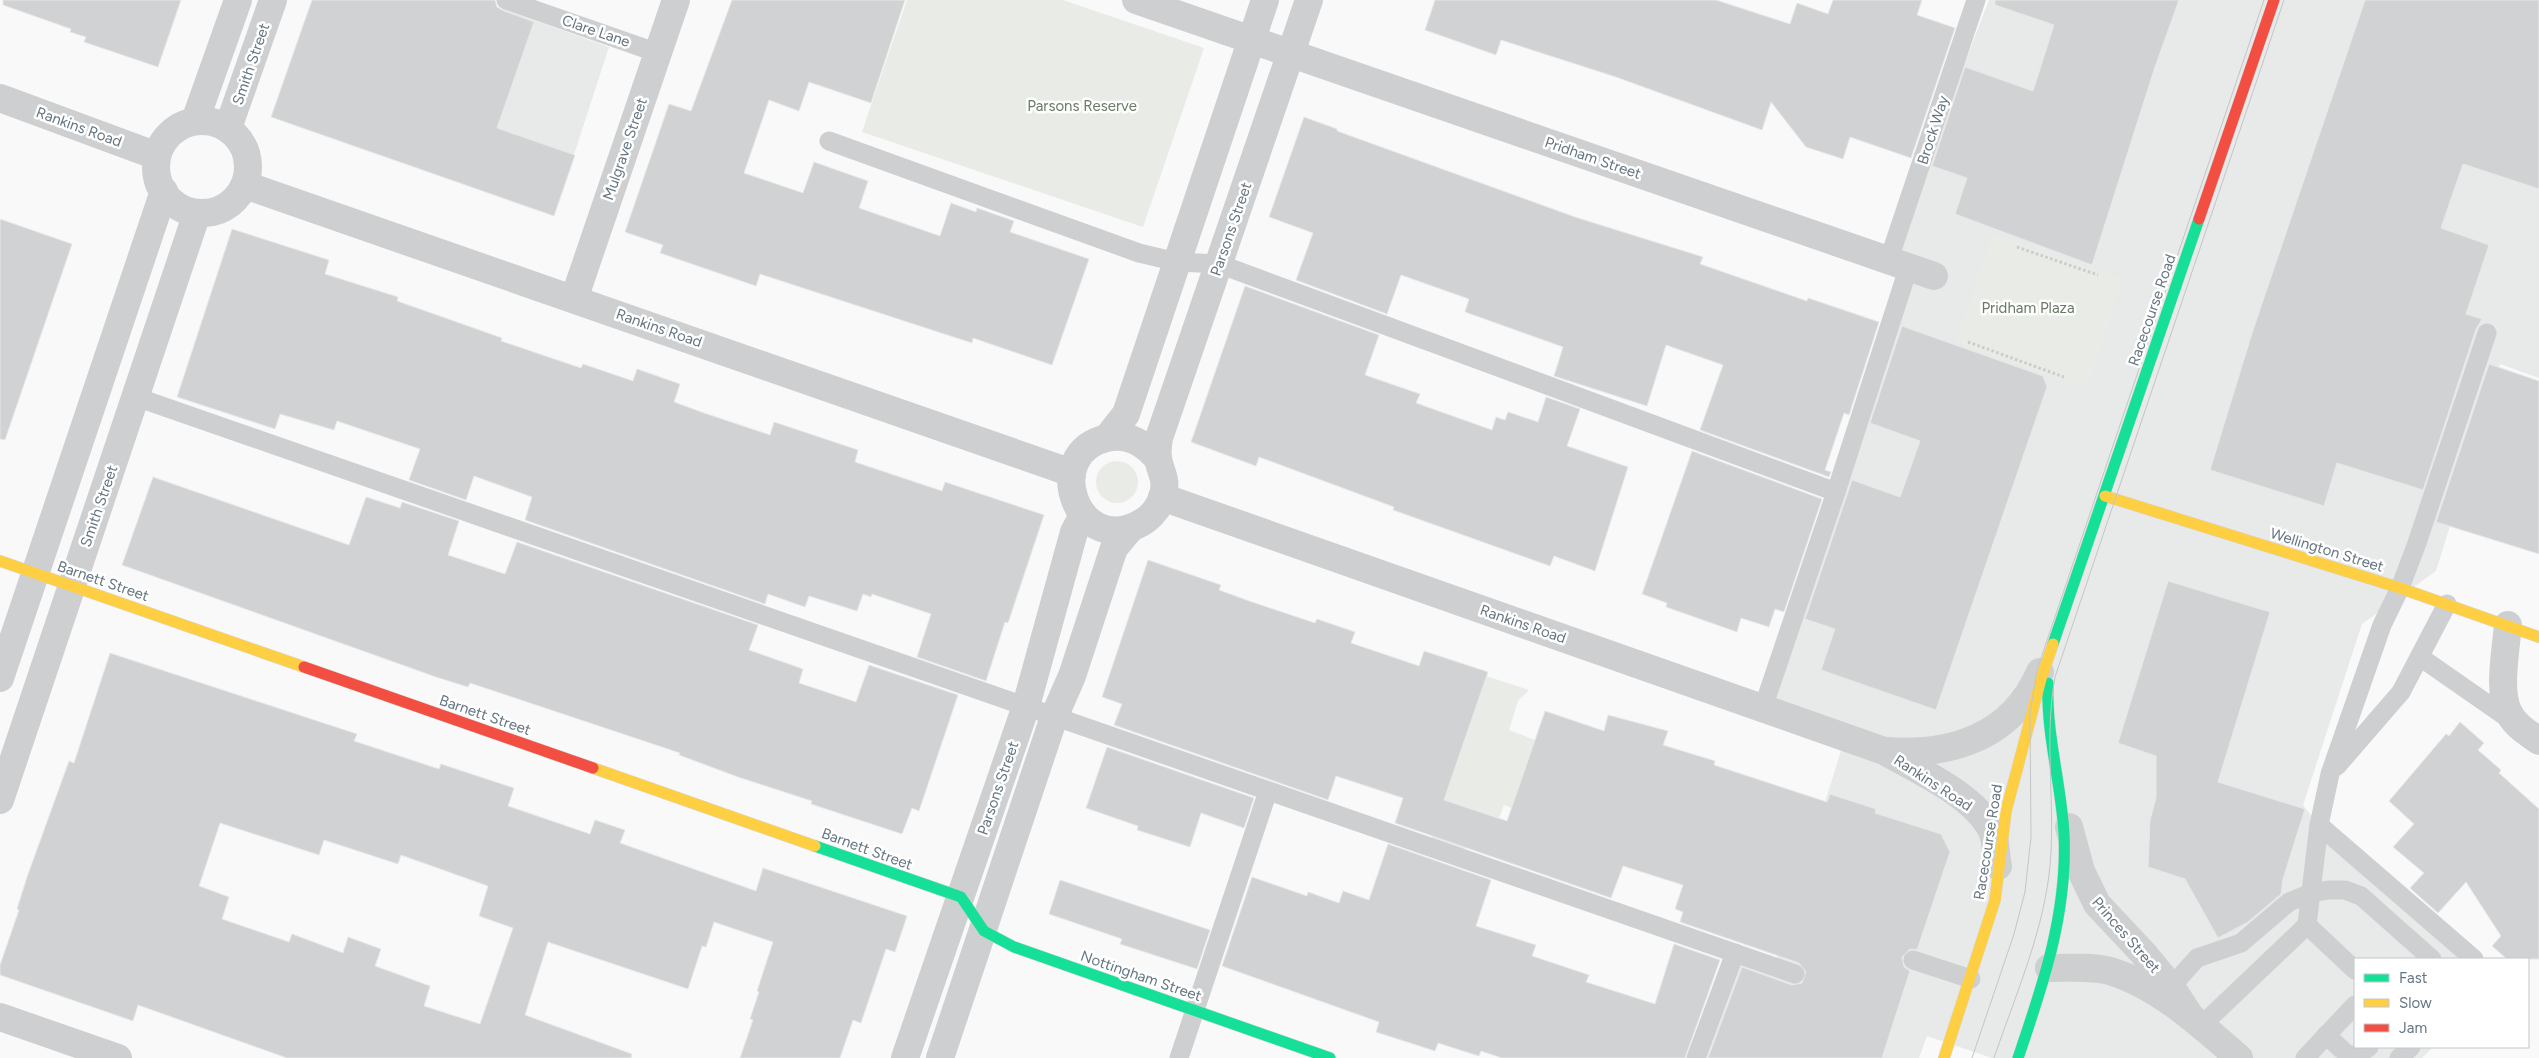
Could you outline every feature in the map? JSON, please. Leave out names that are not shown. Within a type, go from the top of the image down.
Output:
[{"type":"main road","name":"Racecourse Road","points":[[1944,1058],[1995,900],[2000,872],[2006,811],[2030,714],[2057,629],[2105,496],[2274,0]]},
{"type":"main road","name":"Wellington Street","points":[[2105,496],[2400,588],[2539,637]]},
{"type":"main road","name":"Barnett Street","points":[[0,561],[961,897]]},
{"type":"main road","name":"Racecourse Road","points":[[2018,1058],[2049,968],[2060,916],[2064,867],[2059,789],[2051,749],[2047,694],[2057,629]]},
{"type":"main road","name":"Nottingham Street","points":[[961,897],[984,931],[1014,947],[1330,1058]]},
{"type":"street","points":[[195,120],[238,0]]},
{"type":"street","name":"Smith Street","points":[[228,128],[273,0]]},
{"type":"street","name":"Mulgrave Street","points":[[574,299],[676,0]]},
{"type":"street","name":"Pridham Street","points":[[1136,0],[1934,276]]},
{"type":"street","points":[[1108,437],[1123,437],[1136,440],[1148,447],[1158,458],[1163,471],[1162,497],[1155,511],[1144,522],[1130,529],[1104,528],[1082,515],[1074,502],[1071,487],[1072,472],[1077,460],[1085,449],[1108,437],[1126,414],[1265,0]]},
{"type":"street","name":"Parsons Street","points":[[1158,458],[1159,438],[1309,0]]},
{"type":"street","name":"Rankins Road","points":[[0,98],[157,156]]},
{"type":"street","points":[[195,120],[211,121],[228,128],[240,140],[247,154],[249,170],[245,185],[227,206],[212,212],[198,212],[182,208],[169,199],[156,169],[157,156],[164,141],[180,126],[195,120]]},
{"type":"street","name":"Rankins Road","points":[[245,185],[1072,472]]},
{"type":"street","points":[[0,678],[164,191]]},
{"type":"street","name":"Smith Street","points":[[0,800],[198,212]]},
{"type":"street","name":"Rankins Road","points":[[1162,497],[1884,751],[1952,791],[1982,817],[1995,840],[2000,872]]},
{"type":"street","name":"Parsons Street","points":[[906,1058],[1026,706],[1074,532],[1082,515]]},
{"type":"street","name":"Parsons Street","points":[[940,1058],[1054,718],[1072,676],[1114,548],[1130,529]]},
{"type":"street","points":[[2508,626],[2504,674],[2505,700],[2508,711],[2529,734]]},
{"type":"street","name":"Rankins Road","points":[[1884,751],[1921,752],[1945,749],[1967,743],[1994,729],[2008,717],[2029,692],[2041,671],[2057,629]]},
{"type":"street","name":"Princes Street","points":[[2059,789],[2081,871],[2091,894],[2166,992],[2239,1058]]},
{"type":"street","name":"Princes Street","points":[[2049,968],[2110,971],[2140,984],[2166,992]]},
{"type":"street","points":[[0,1017],[107,1056]]},
{"type":"lane","name":"Clare Lane","points":[[506,0],[658,53]]},
{"type":"lane","name":"Brock Way","points":[[1763,708],[1836,492],[1899,263],[1976,0]]},
{"type":"lane","points":[[829,141],[1139,253],[1177,262],[1219,264],[1836,492]]},
{"type":"lane","points":[[2196,1021],[2307,925],[2319,825],[2330,774],[2382,625],[2400,588],[2487,333]]},
{"type":"lane","points":[[136,397],[1026,706],[1054,718],[1795,974]]},
{"type":"lane","points":[[2330,774],[2401,692],[2447,604]]},
{"type":"lane","points":[[2420,656],[2529,734]]},
{"type":"lane","points":[[1179,1058],[1268,791]]},
{"type":"lane","points":[[2319,825],[2473,958]]},
{"type":"lane","points":[[2166,992],[2197,958],[2241,943],[2281,907],[2311,893],[2336,889],[2354,892],[2362,896],[2431,958]]},
{"type":"lane","points":[[2307,925],[2354,969]]},
{"type":"lane","points":[[1696,1058],[1735,953]]},
{"type":"lane","points":[[1913,960],[1971,979]]},
{"type":"lane","points":[[2306,1058],[2354,1006]]},
{"type":"lane","points":[[2326,1035],[2349,1057],[2367,1048]]},
{"type":"lane","points":[[2399,1058],[2410,1048]]},
{"type":"path","points":[[2016,246],[2098,275]]},
{"type":"path","points":[[1968,342],[2064,377]]},
{"type":"shaded area","points":[[312,0],[477,0],[609,47],[554,216],[271,117]]},
{"type":"shaded area","points":[[1989,0],[2539,0],[2539,378],[2500,364],[2436,571],[2362,624],[2303,805],[2319,825],[2484,958],[2354,958],[2354,1048],[2432,1048],[2422,1058],[1992,1058],[1927,1036],[1919,1058],[1696,1058],[1735,953],[1774,966],[1845,738],[1763,708],[1908,267],[1889,259]]},
{"type":"green space","name":"Parsons Reserve","points":[[907,0],[1063,0],[1204,48],[1143,227],[862,132]]},
{"type":"green space","name":"Pridham Plaza","points":[[1992,234],[2123,279],[2087,388],[1970,349],[1956,340]]},
{"type":"green space","points":[[1113,461],[1121,461],[1132,467],[1138,482],[1132,497],[1121,503],[1113,503],[1102,497],[1096,486],[1096,478],[1102,467]]},
{"type":"green space","points":[[1486,676],[1529,690],[1518,701],[1509,730],[1535,740],[1512,808],[1504,805],[1499,818],[1478,811],[1464,851],[1431,839]]},
{"type":"building","points":[[3,0],[181,0],[158,67],[84,42],[86,37],[70,32],[71,29],[3,5]]},
{"type":"building","points":[[312,0],[495,0],[497,7],[502,10],[534,22],[497,128],[575,155],[554,216],[271,117]]},
{"type":"building","points":[[732,0],[905,0],[871,103],[809,82],[799,111],[769,100],[744,173],[803,193],[814,162],[868,181],[859,208],[940,236],[951,203],[976,212],[977,208],[1014,221],[1010,232],[1089,259],[1052,365],[973,338],[972,343],[760,274],[756,286],[660,253],[663,245],[625,232],[669,104],[691,111]]},
{"type":"building","points":[[1435,0],[1716,0],[1790,24],[1797,3],[1828,14],[1833,0],[1922,0],[1917,15],[1955,28],[1911,158],[1850,137],[1843,159],[1806,147],[1771,102],[1762,130],[1616,77],[1501,40],[1496,55],[1425,30]]},
{"type":"building","points":[[1995,0],[2179,0],[2155,67],[2092,265],[1955,214],[1967,178],[1932,166],[1965,67],[2033,91],[2054,25],[1995,5]]},
{"type":"building","points":[[2365,0],[2539,0],[2539,189],[2463,164],[2441,228],[2489,245],[2466,314],[2482,319],[2476,329],[2423,490],[2337,463],[2324,506],[2210,470],[2253,330]]},
{"type":"building","points":[[1304,117],[1337,129],[1337,131],[1575,217],[1703,257],[1700,264],[1807,301],[1808,298],[1879,322],[1849,415],[1844,413],[1825,470],[1831,472],[1829,477],[1700,430],[1723,365],[1666,345],[1647,406],[1554,376],[1563,347],[1465,312],[1469,299],[1401,275],[1387,314],[1296,280],[1313,233],[1269,217]]},
{"type":"building","points":[[0,219],[72,244],[5,440],[0,439]]},
{"type":"building","points":[[232,229],[329,260],[325,274],[398,297],[397,301],[502,338],[501,341],[581,368],[583,364],[633,381],[637,369],[680,384],[674,402],[704,413],[770,435],[774,422],[858,450],[855,462],[942,491],[945,482],[1044,515],[1008,623],[1005,622],[986,681],[917,657],[931,614],[872,594],[871,597],[863,594],[857,611],[809,596],[805,607],[768,594],[765,604],[525,520],[532,497],[474,476],[466,500],[409,480],[420,449],[337,421],[334,430],[280,414],[275,429],[177,397]]},
{"type":"building","points":[[1245,286],[1379,335],[1365,375],[1420,394],[1416,403],[1492,430],[1496,417],[1505,420],[1508,412],[1538,422],[1546,397],[1580,409],[1567,446],[1628,467],[1595,571],[1554,556],[1550,566],[1393,510],[1394,507],[1259,457],[1256,466],[1191,442]]},
{"type":"building","points":[[1902,326],[2043,376],[2047,387],[1936,710],[1821,670],[1835,629],[1805,619],[1852,480],[1900,497],[1920,441],[1870,423]]},
{"type":"building","points":[[2489,364],[2539,381],[2539,554],[2436,522]]},
{"type":"building","points":[[1692,451],[1822,499],[1784,612],[1775,609],[1769,627],[1741,618],[1737,632],[1666,607],[1667,603],[1642,594]]},
{"type":"building","points":[[153,477],[349,545],[366,497],[400,508],[402,502],[459,521],[448,555],[505,574],[517,542],[758,625],[749,650],[803,669],[799,683],[856,702],[869,665],[958,695],[919,811],[912,808],[902,834],[811,804],[812,801],[738,777],[679,755],[680,753],[470,683],[468,687],[436,677],[122,565]]},
{"type":"building","points":[[1148,560],[1221,585],[1219,590],[1249,601],[1315,623],[1317,619],[1355,632],[1351,643],[1419,666],[1424,651],[1488,672],[1444,800],[1507,821],[1545,711],[1604,731],[1608,715],[1668,731],[1663,745],[1715,761],[1714,765],[1827,802],[1830,794],[1876,809],[1875,813],[1941,834],[1950,852],[1917,950],[1910,949],[1902,957],[1904,967],[1910,971],[1882,1058],[1708,1058],[1742,967],[1792,985],[1802,983],[1806,972],[1799,963],[1680,922],[1683,912],[1675,909],[1683,885],[1623,866],[1611,898],[1395,823],[1403,798],[1336,776],[1328,800],[1114,725],[1122,704],[1102,697]]},
{"type":"building","points":[[2168,581],[2270,612],[2218,782],[2305,809],[2283,879],[2281,894],[2248,922],[2218,938],[2185,879],[2148,867],[2150,820],[2156,798],[2156,756],[2118,743]]},
{"type":"building","points":[[110,653],[357,734],[354,741],[439,769],[441,764],[514,788],[508,806],[590,834],[595,820],[625,830],[620,843],[756,891],[763,868],[907,916],[895,952],[886,949],[861,1023],[853,1020],[840,1058],[740,1058],[753,1020],[750,1019],[759,992],[757,991],[773,942],[714,922],[706,947],[702,946],[688,989],[548,942],[525,1015],[632,1054],[631,1058],[287,1058],[138,1005],[133,1021],[0,975],[0,965],[19,910],[17,909],[27,877],[69,761],[74,763]],"holes":[[[220,823],[319,855],[324,840],[398,864],[401,855],[488,886],[479,916],[513,928],[480,1024],[424,1006],[430,986],[375,966],[381,949],[348,937],[343,953],[292,934],[289,942],[222,919],[229,897],[199,886]]]},
{"type":"building","points":[[2460,722],[2484,743],[2478,750],[2501,770],[2499,773],[2539,809],[2539,959],[2506,958],[2492,946],[2501,936],[2466,882],[2438,913],[2410,888],[2424,873],[2393,847],[2414,824],[2389,801],[2446,734],[2449,736]]},
{"type":"building","points":[[1107,747],[1254,798],[1244,828],[1201,813],[1190,847],[1137,830],[1138,826],[1086,808]]},
{"type":"building","points":[[1388,844],[1491,880],[1476,926],[1536,945],[1532,956],[1589,975],[1586,982],[1655,1004],[1674,944],[1720,960],[1685,1058],[1502,1058],[1481,1051],[1479,1056],[1438,1043],[1435,1051],[1376,1032],[1379,1022],[1222,966],[1252,877],[1307,896],[1308,892],[1339,903],[1343,891],[1369,900]]},
{"type":"building","points":[[1060,880],[1210,930],[1197,969],[1120,944],[1122,939],[1049,914]]},
{"type":"tram line","points":[[1972,1058],[2014,934],[2025,892],[2031,837],[2030,714],[2037,670],[2264,0]]},
{"type":"tram line","points":[[1994,1058],[2040,922],[2049,875],[2052,826],[2050,727],[2055,677],[2284,0]]},
{"type":"traffic: fast","points":[[2053,644],[2199,219]]},
{"type":"traffic: fast","points":[[2018,1058],[2045,976],[2058,920],[2062,891],[2064,833],[2051,740],[2048,683]]},
{"type":"traffic: fast","points":[[815,846],[961,897],[984,931],[1014,947],[1330,1058]]},
{"type":"traffic: slow","points":[[2105,496],[2400,588],[2539,637]]},
{"type":"traffic: slow","points":[[0,561],[304,667]]},
{"type":"traffic: slow","points":[[1944,1058],[1995,900],[2006,811],[2041,679],[2053,644]]},
{"type":"traffic: slow","points":[[593,768],[815,846]]},
{"type":"traffic: jam","points":[[2199,219],[2274,0]]},
{"type":"traffic: jam","points":[[304,667],[593,768]]}]
